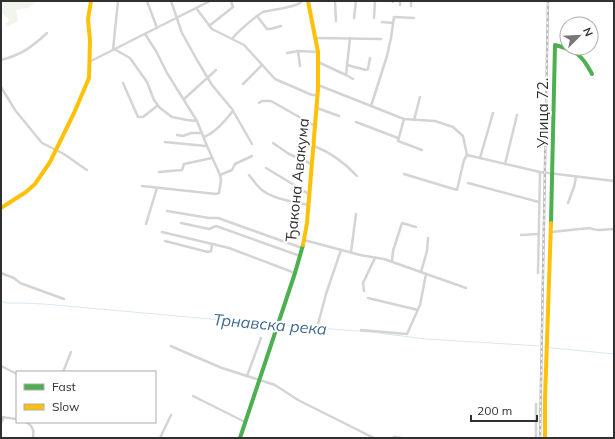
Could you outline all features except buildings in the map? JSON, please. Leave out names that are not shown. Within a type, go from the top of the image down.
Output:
[{"type":"street","points":[[1,208],[35,184],[50,162],[74,113],[89,78],[90,41],[88,19],[91,1]]},
{"type":"street","points":[[114,50],[118,1]]},
{"type":"street","points":[[147,1],[157,28]]},
{"type":"street","points":[[171,1],[176,18],[207,78],[232,109],[232,112],[252,144]]},
{"type":"street","points":[[89,62],[210,1]]},
{"type":"street","points":[[209,26],[233,7],[232,1]]},
{"type":"street","points":[[232,39],[257,16],[269,10],[298,4],[302,1]]},
{"type":"street","name":"Ђакона Авакума","points":[[240,438],[278,326],[304,240],[318,95],[318,52],[308,1]]},
{"type":"street","points":[[335,1],[336,20]]},
{"type":"street","points":[[354,18],[356,1]]},
{"type":"street","points":[[374,18],[375,1]]},
{"type":"street","points":[[411,1],[411,6]]},
{"type":"street","points":[[196,8],[209,26],[218,33],[244,45],[278,80],[312,95],[318,95]]},
{"type":"street","points":[[257,16],[267,29],[281,26]]},
{"type":"street","points":[[371,106],[387,56],[395,17],[414,18]]},
{"type":"street","points":[[382,22],[393,23]]},
{"type":"street","points":[[1,60],[26,50],[47,33]]},
{"type":"street","points":[[142,186],[216,194],[219,193],[221,180],[206,146],[197,120],[167,73],[156,51],[145,34]]},
{"type":"street","points":[[316,38],[381,39]]},
{"type":"street","points":[[346,75],[350,38]]},
{"type":"street","name":"Улица 72.","points":[[546,438],[545,399],[553,174],[555,45],[579,52],[585,59],[592,74]]},
{"type":"street","points":[[114,50],[130,58],[147,82],[157,106],[172,117],[184,120],[197,120]]},
{"type":"street","points":[[287,53],[298,51],[318,52]]},
{"type":"street","points":[[298,51],[300,66]]},
{"type":"street","points":[[348,65],[366,70],[368,69],[370,58]]},
{"type":"street","points":[[318,62],[353,79]]},
{"type":"street","points":[[243,84],[262,65]]},
{"type":"street","points":[[184,99],[216,70]]},
{"type":"street","points":[[123,84],[138,117],[143,117],[157,106]]},
{"type":"street","points":[[318,86],[404,119],[435,121],[452,127],[463,136],[468,155]]},
{"type":"street","points":[[1,87],[15,110],[42,143],[56,150],[87,170]]},
{"type":"street","points":[[414,120],[420,97]]},
{"type":"street","points":[[259,103],[262,101],[271,101],[316,126]]},
{"type":"street","name":"Ђакона Авакума","points":[[317,108],[338,116]]},
{"type":"street","points":[[204,137],[212,133],[232,112]]},
{"type":"street","points":[[480,158],[493,113]]},
{"type":"street","points":[[505,164],[517,115]]},
{"type":"street","points":[[398,138],[404,119]]},
{"type":"street","points":[[356,122],[398,138],[398,141],[401,143],[422,150]]},
{"type":"street","points":[[176,135],[183,136],[193,132],[202,133]]},
{"type":"street","points":[[165,142],[206,146]]},
{"type":"street","points":[[273,143],[290,154],[312,164]]},
{"type":"street","points":[[314,146],[334,155],[345,163],[357,176]]},
{"type":"street","points":[[468,155],[540,172],[614,181]]},
{"type":"street","points":[[404,174],[457,190],[464,160],[468,155]]},
{"type":"street","points":[[220,175],[232,170],[234,164],[252,156]]},
{"type":"street","points":[[159,172],[182,170],[184,164],[212,158]]},
{"type":"street","points":[[266,168],[309,194]]},
{"type":"street","points":[[538,273],[540,172]]},
{"type":"street","points":[[249,175],[262,190],[267,193],[288,200],[308,204]]},
{"type":"street","points":[[568,203],[576,177]]},
{"type":"street","points":[[468,183],[539,202]]},
{"type":"street","points":[[146,224],[157,188]]},
{"type":"street","points":[[167,211],[209,218],[218,218],[302,248]]},
{"type":"street","points":[[351,252],[356,214]]},
{"type":"street","points":[[181,223],[208,229],[216,226],[300,256]]},
{"type":"street","points":[[392,262],[393,251],[402,223],[416,227]]},
{"type":"street","points":[[551,232],[590,228],[593,230],[614,229]]},
{"type":"street","points":[[162,232],[237,251],[295,273]]},
{"type":"street","points":[[521,235],[538,234]]},
{"type":"street","points":[[422,272],[427,251],[428,238]]},
{"type":"street","points":[[304,240],[392,262],[466,288]]},
{"type":"street","points":[[165,241],[208,252],[211,250],[212,244]]},
{"type":"street","points":[[318,324],[326,294],[341,250]]},
{"type":"street","points":[[364,291],[363,283],[375,258]]},
{"type":"street","points":[[1,273],[14,278],[20,283],[64,299]]},
{"type":"street","points":[[361,330],[407,334],[422,299],[426,274]]},
{"type":"street","points":[[368,298],[418,310]]},
{"type":"street","points":[[246,376],[261,338]]},
{"type":"street","points":[[171,346],[246,376],[280,387],[298,400],[374,438]]},
{"type":"street","points":[[63,371],[71,352]]},
{"type":"street","points":[[1,366],[16,374]]},
{"type":"street","points":[[193,396],[246,422]]},
{"type":"street","points":[[536,404],[536,438]]},
{"type":"street","points":[[160,438],[171,415]]},
{"type":"street","points":[[1,423],[2,417],[16,418]]},
{"type":"street","points":[[28,423],[34,429],[33,438]]},
{"type":"street","points":[[392,438],[394,436],[399,436],[401,438]]},
{"type":"shaded area","points":[[1,1],[37,1],[28,8],[16,10],[18,21],[7,27],[5,24],[10,20],[1,14]]},
{"type":"waterway","name":"Трнавска река","points":[[1,301],[7,303],[44,304],[277,325]]},
{"type":"waterway","name":"Трнавска река","points":[[280,325],[370,332],[426,339],[540,346]]},
{"type":"waterway","name":"Трнавска река","points":[[543,347],[614,354]]},
{"type":"railway","points":[[540,438],[548,1]]},
{"type":"traffic: fast","points":[[551,223],[555,45],[578,54],[592,74]]},
{"type":"traffic: fast","points":[[240,438],[303,245]]},
{"type":"traffic: slow","points":[[1,208],[26,192],[35,184],[50,162],[74,113],[89,78],[90,41],[88,19],[91,1]]},
{"type":"traffic: slow","points":[[303,245],[307,223],[318,89],[318,52],[308,1]]},
{"type":"traffic: slow","points":[[545,438],[551,223]]}]
